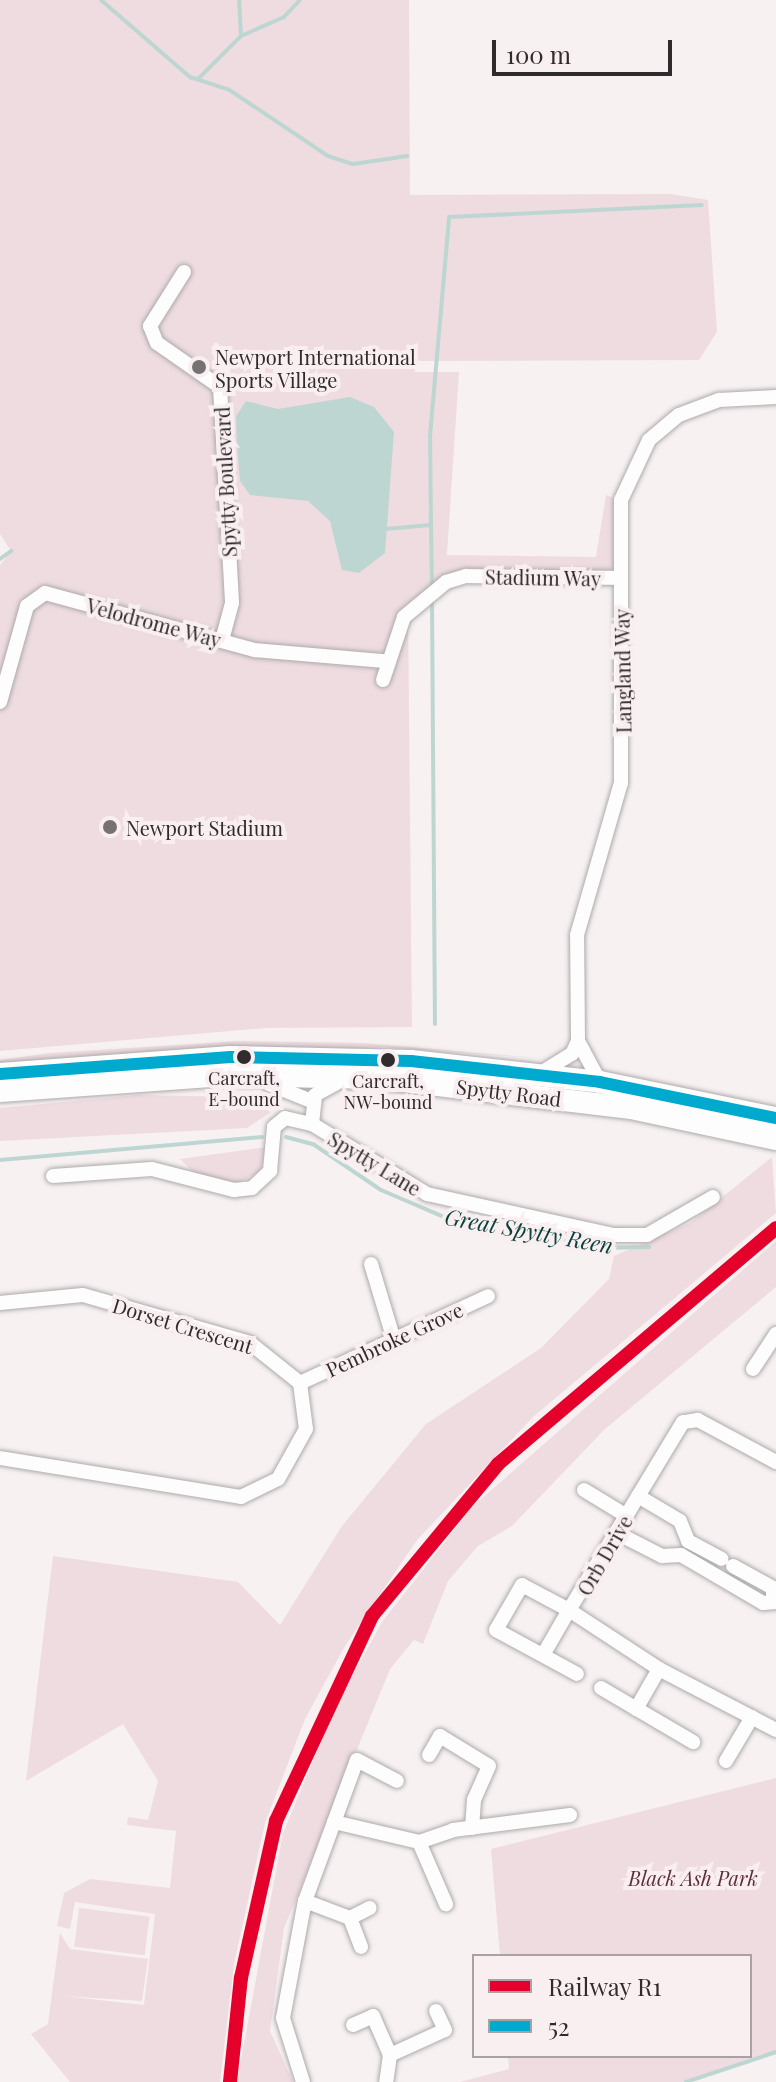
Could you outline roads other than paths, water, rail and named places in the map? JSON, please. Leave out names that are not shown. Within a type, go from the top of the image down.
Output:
[{"type":"main road","name":"Spytty Road","points":[[0,1074],[230,1057],[541,1073],[776,1118]]},
{"type":"main road","name":"Spytty Road","points":[[0,1091],[224,1075],[421,1082],[631,1108],[776,1139]]},
{"type":"street","name":"Spytty Boulevard","points":[[184,272],[150,326],[157,343],[220,387],[232,603],[222,640]]},
{"type":"street","name":"Langland Way","points":[[600,1082],[578,1041],[581,909],[621,783],[621,500],[649,440],[698,406],[776,397]]},
{"type":"street","name":"Stadium Way","points":[[383,680],[384,661],[404,617],[425,595],[466,576],[620,578]]},
{"type":"street","name":"Velodrome Way","points":[[0,702],[27,606],[45,593],[222,640],[384,661]]},
{"type":"street","points":[[541,1073],[572,1054],[578,1041]]},
{"type":"street","points":[[224,1075],[292,1088],[311,1101],[322,1087],[342,1082],[421,1082]]},
{"type":"street","name":"Spytty Lane","points":[[311,1101],[312,1124]]},
{"type":"street","name":"Spytty Lane","points":[[53,1176],[152,1169],[244,1190],[270,1171],[278,1122],[312,1124],[427,1194],[613,1235],[647,1235],[713,1197]]},
{"type":"street","points":[[371,1264],[393,1337]]},
{"type":"street","name":"Dorset Crescent","points":[[0,1303],[83,1295],[250,1343],[300,1383]]},
{"type":"street","name":"Pembroke Grove","points":[[300,1383],[393,1337],[488,1296]]},
{"type":"street","points":[[753,1369],[776,1334]]},
{"type":"street","points":[[0,1458],[202,1496],[252,1494],[278,1479],[301,1446],[306,1413],[300,1383]]},
{"type":"street","name":"Orb Drive","points":[[776,1462],[690,1419],[638,1496],[569,1610],[659,1669],[776,1730]]},
{"type":"street","points":[[584,1490],[627,1516]]},
{"type":"street","points":[[617,1533],[706,1569],[763,1603],[774,1601],[773,1588],[688,1541],[680,1521],[638,1496]]},
{"type":"street","points":[[543,1655],[569,1610],[522,1585],[496,1630],[577,1674]]},
{"type":"street","points":[[636,1709],[659,1669]]},
{"type":"street","points":[[601,1688],[693,1742]]},
{"type":"street","points":[[726,1761],[752,1717]]},
{"type":"street","points":[[429,1755],[440,1736],[489,1766],[474,1800],[472,1828]]},
{"type":"street","points":[[303,2082],[283,2018],[305,1901],[357,1760],[397,1781]]},
{"type":"street","points":[[334,1822],[419,1842],[472,1828],[570,1815]]},
{"type":"street","points":[[419,1842],[446,1904]]},
{"type":"street","points":[[305,1901],[350,1918],[370,1908]]},
{"type":"street","points":[[350,1918],[361,1947]]},
{"type":"street","points":[[390,2055],[445,2030],[436,2011]]},
{"type":"street","points":[[353,2025],[373,2016],[390,2055],[386,2082]]},
{"type":"water","points":[[350,397],[374,407],[394,432],[385,553],[359,573],[342,570],[330,521],[308,501],[250,495],[240,481],[237,444],[236,416],[246,401],[278,409]]},
{"type":"waterway","points":[[101,0],[190,77],[228,89],[328,156],[353,164],[407,156]]},
{"type":"waterway","points":[[198,79],[241,36],[239,0]]},
{"type":"waterway","points":[[241,36],[284,17],[300,0]]},
{"type":"waterway","points":[[385,529],[431,525],[430,436],[449,217],[702,205]]},
{"type":"waterway","points":[[431,525],[432,590]]},
{"type":"waterway","points":[[0,559],[11,551]]},
{"type":"waterway","points":[[432,599],[435,1024]]},
{"type":"waterway","name":"Great Spytty Reen","points":[[0,1160],[262,1137]]},
{"type":"waterway","name":"Great Spytty Reen","points":[[286,1137],[313,1144],[381,1190],[444,1217],[602,1248],[649,1247]]},
{"type":"waterway","points":[[686,2082],[776,2052]]},
{"type":"rail line","name":"R1","points":[[230,2082],[241,1978],[276,1821],[372,1616],[498,1464],[776,1228]]},
{"type":"place","name":"Newport International Sports Village","points":[[199,367]]},
{"type":"place","name":"Newport Stadium","points":[[110,827]]},
{"type":"place","name":"Carcraft, E-bound","points":[[244,1057]]},
{"type":"place","name":"Carcraft, NW-bound","points":[[388,1060]]},
{"type":"park label","name":"Black Ash Park","points":[[693,1877]]}]
